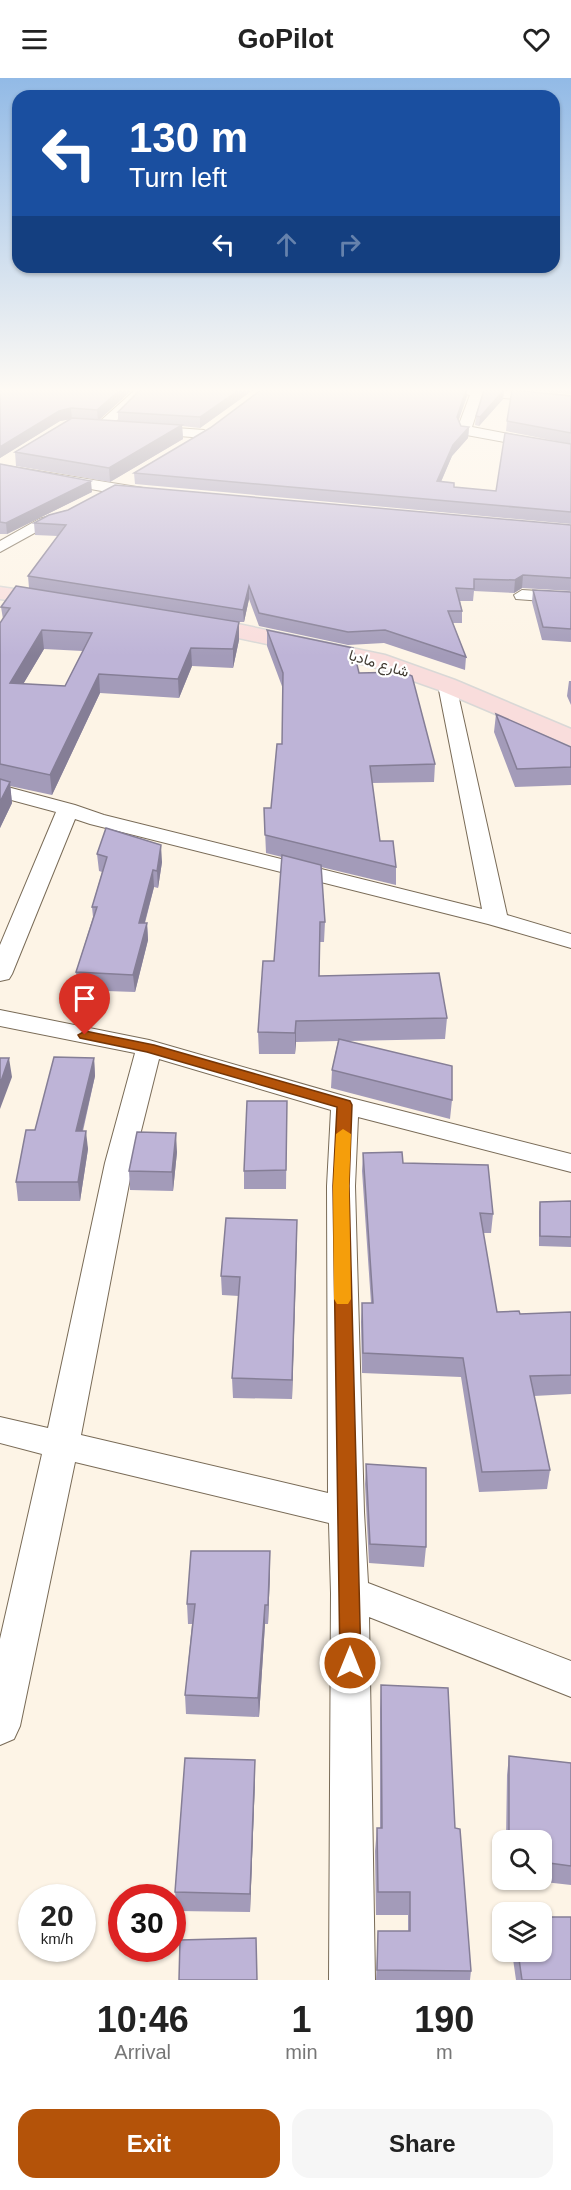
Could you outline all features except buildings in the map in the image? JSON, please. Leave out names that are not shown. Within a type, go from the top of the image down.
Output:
[{"type":"main road","points":[[0,581],[73,598],[0,593]]},
{"type":"main road","name":"شارع مادبا","points":[[571,720],[489,686],[379,648],[281,624],[176,613],[377,660],[447,685],[571,738]]},
{"type":"street","points":[[58,479],[113,489],[160,493]]},
{"type":"street","points":[[0,547],[45,522],[63,517],[130,479]]},
{"type":"street","points":[[0,559],[58,525],[63,517]]},
{"type":"street","points":[[522,595],[571,598]]},
{"type":"street","points":[[447,685],[496,919]]},
{"type":"street","points":[[0,791],[68,809],[98,820],[496,919],[571,941]]},
{"type":"street","points":[[0,974],[68,809]]},
{"type":"street","points":[[0,1018],[149,1048],[345,1105],[571,1163]]},
{"type":"street","points":[[0,1725],[86,1333],[119,1163],[149,1048]]},
{"type":"street","points":[[345,1105],[341,1186],[346,1512],[350,1593],[352,1980]]},
{"type":"street","points":[[0,1430],[346,1512]]},
{"type":"street","points":[[350,1593],[571,1679]]},
{"type":"slow traffic","points":[[343,1134],[341,1186],[343,1299]]},
{"type":"route","points":[[85,1035],[149,1048],[345,1105],[341,1186],[350,1663]]}]
